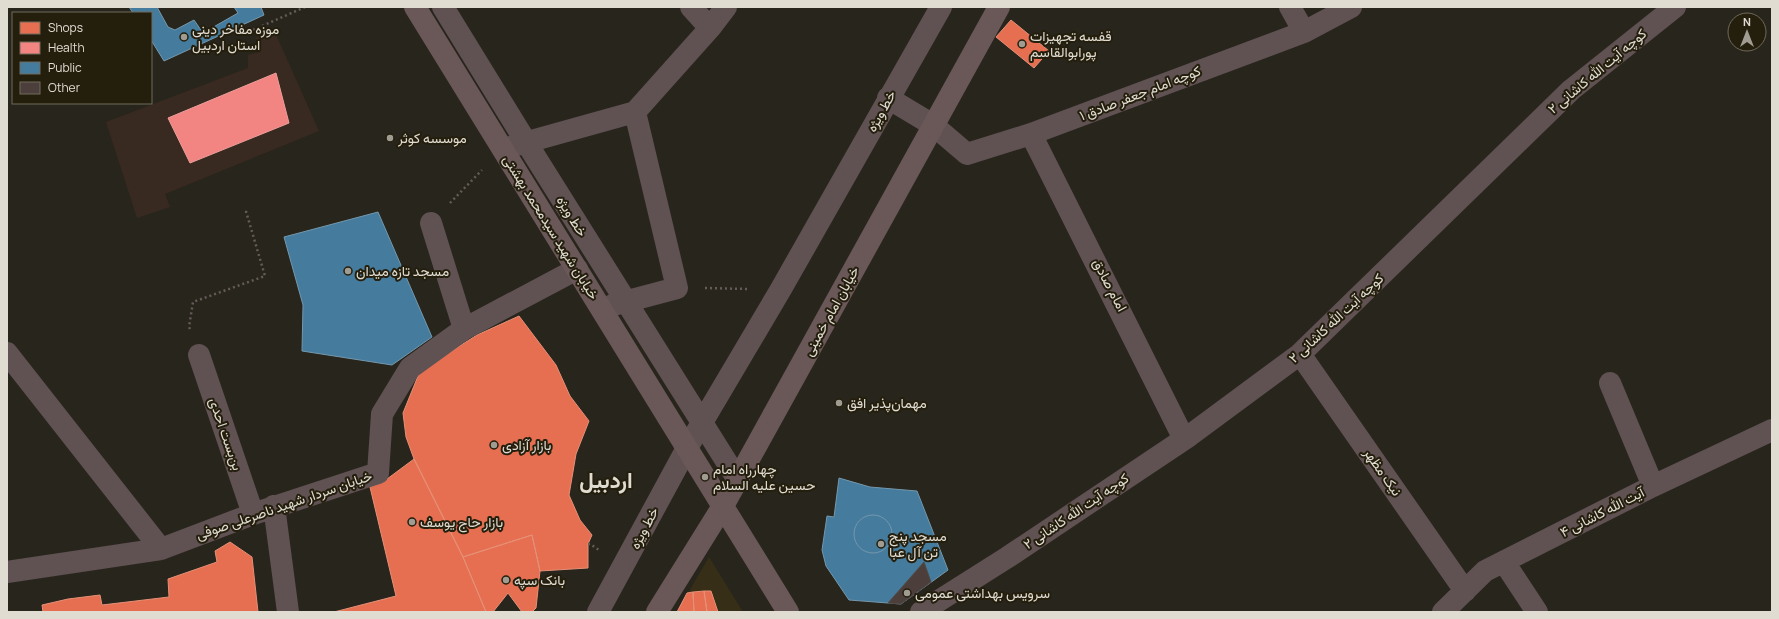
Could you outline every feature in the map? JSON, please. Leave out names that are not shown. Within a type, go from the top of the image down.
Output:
[{"type":"main road","name":"خیابان شهید سیدمحمد بهشتی","points":[[415,7],[788,612]]},
{"type":"main road","name":"خیابان امام خمینی","points":[[657,612],[738,480],[999,7]]},
{"type":"street","name":"خط ویژه","points":[[443,7],[702,424]]},
{"type":"street","points":[[691,7],[710,28]]},
{"type":"street","points":[[502,149],[635,112],[710,28],[726,7]]},
{"type":"street","name":"خط ویژه","points":[[598,612],[687,448],[781,289],[941,7]]},
{"type":"street","points":[[1290,7],[1304,32]]},
{"type":"street","name":"کوچه امام جعفر صادق ۱","points":[[933,125],[967,154],[1031,134],[1304,32],[1351,7]]},
{"type":"street","name":"کوچه آیت الله کاشانی ۲","points":[[921,612],[1008,557],[1186,438],[1300,354],[1571,90],[1676,7]]},
{"type":"street","points":[[888,98],[933,125]]},
{"type":"street","points":[[600,308],[676,288],[635,112]]},
{"type":"street","name":"امام صادق","points":[[1031,134],[1186,438]]},
{"type":"street","points":[[431,223],[464,329]]},
{"type":"street","name":"خیابان سردار شهید ناصرعلی صوفی","points":[[7,572],[161,548],[274,506],[378,473],[382,414],[410,368],[464,329],[577,269]]},
{"type":"street","points":[[7,353],[161,548]]},
{"type":"street","name":"نیک مظهر","points":[[1300,354],[1465,591]]},
{"type":"street","name":"بن‌بست احدی","points":[[200,355],[253,514]]},
{"type":"street","points":[[1610,383],[1653,486]]},
{"type":"street","points":[[702,424],[738,480]]},
{"type":"street","name":"آیت الله کاشانی ۴","points":[[1443,612],[1485,571],[1653,486],[1772,430]]},
{"type":"street","points":[[274,506],[288,612]]},
{"type":"street","points":[[1504,562],[1537,612]]},
{"type":"path","points":[[253,30],[305,7]]},
{"type":"path","points":[[431,223],[502,149]]},
{"type":"path","points":[[200,355],[188,326],[193,302],[265,276],[245,208]]},
{"type":"path","points":[[676,288],[781,289]]},
{"type":"shaded area","points":[[274,30],[319,131],[165,194],[170,207],[137,218],[106,122],[248,68],[248,55],[260,52],[256,38]],"holes":[[[276,74],[289,123],[190,163],[169,119]]]},
{"type":"shaded area","points":[[709,557],[743,612],[677,612]]},
{"type":"building: Shops","name":"قفسه تجهیزات پورابوالقاسم","points":[[1011,20],[1049,51],[1034,68],[996,37]]},
{"type":"building: Shops","name":"بازار آزادی","points":[[519,316],[556,365],[570,396],[589,421],[576,454],[569,495],[580,520],[592,535],[588,544],[588,568],[540,571],[532,535],[463,557],[414,459],[406,437],[403,413],[420,371],[477,335]]},
{"type":"building: Shops","name":"بازار حاج یوسف","points":[[414,459],[463,557],[486,612],[334,612],[396,596],[370,487],[383,482]]},
{"type":"building: Shops","name":"بانک سپه","points":[[532,535],[540,571],[536,608],[532,612],[522,612],[508,593],[493,612],[486,612],[463,557]]},
{"type":"building: Shops","points":[[230,542],[252,557],[258,612],[43,612],[42,605],[68,599],[100,595],[102,605],[169,597],[168,579],[217,562],[215,551]]},
{"type":"building: Shops","points":[[704,591],[711,591],[718,612],[707,612]]},
{"type":"building: Shops","points":[[704,591],[707,612],[694,612],[693,592]]},
{"type":"building: Shops","points":[[693,592],[694,612],[677,612],[687,593]]},
{"type":"building: Health","points":[[276,73],[289,123],[190,163],[168,118]]},
{"type":"building: Public","name":"موزه مفاخر دینی استان اردبیل","points":[[129,7],[157,7],[168,27],[175,30],[194,20],[203,33],[238,13],[234,7],[261,7],[264,15],[164,61],[152,42],[152,12],[132,12]]},
{"type":"building: Public","name":"مسجد تازه میدان","points":[[378,212],[432,337],[392,365],[302,351],[303,305],[284,237]]},
{"type":"building: Public","name":"مسجد پنج تن آل عبا","points":[[839,478],[870,487],[917,491],[948,570],[901,604],[849,600],[826,566],[822,550],[827,516],[834,517]]},
{"type":"building: Public","points":[[869,515],[877,515],[884,518],[889,523],[892,534],[889,545],[884,550],[877,553],[869,553],[862,550],[857,545],[854,538],[854,530],[857,523],[862,518]]},
{"type":"building: Other","name":"سرویس بهداشتی عمومی","points":[[924,562],[931,582],[901,604],[888,603]]},
{"type":"place","name":"موزه مفاخر دینی استان اردبیل","points":[[184,37]]},
{"type":"place","name":"قفسه تجهیزات پورابوالقاسم","points":[[1022,44]]},
{"type":"place","name":"موسسه کوثر","points":[[390,138]]},
{"type":"place","name":"مسجد تازه میدان","points":[[348,271]]},
{"type":"place","name":"مهمان‌پذیر افق","points":[[839,403]]},
{"type":"place","name":"بازار آزادی","points":[[494,445]]},
{"type":"place","name":"چهارراه امام حسین علیه السلام","points":[[705,477]]},
{"type":"place","name":"بازار حاج یوسف","points":[[412,522]]},
{"type":"place","name":"مسجد پنج تن آل عبا","points":[[881,544]]},
{"type":"place","name":"بانک سپه","points":[[506,580]]},
{"type":"place","name":"سرویس بهداشتی عمومی","points":[[907,593]]},
{"type":"district","name":"اردبیل","points":[[606,480]]}]
